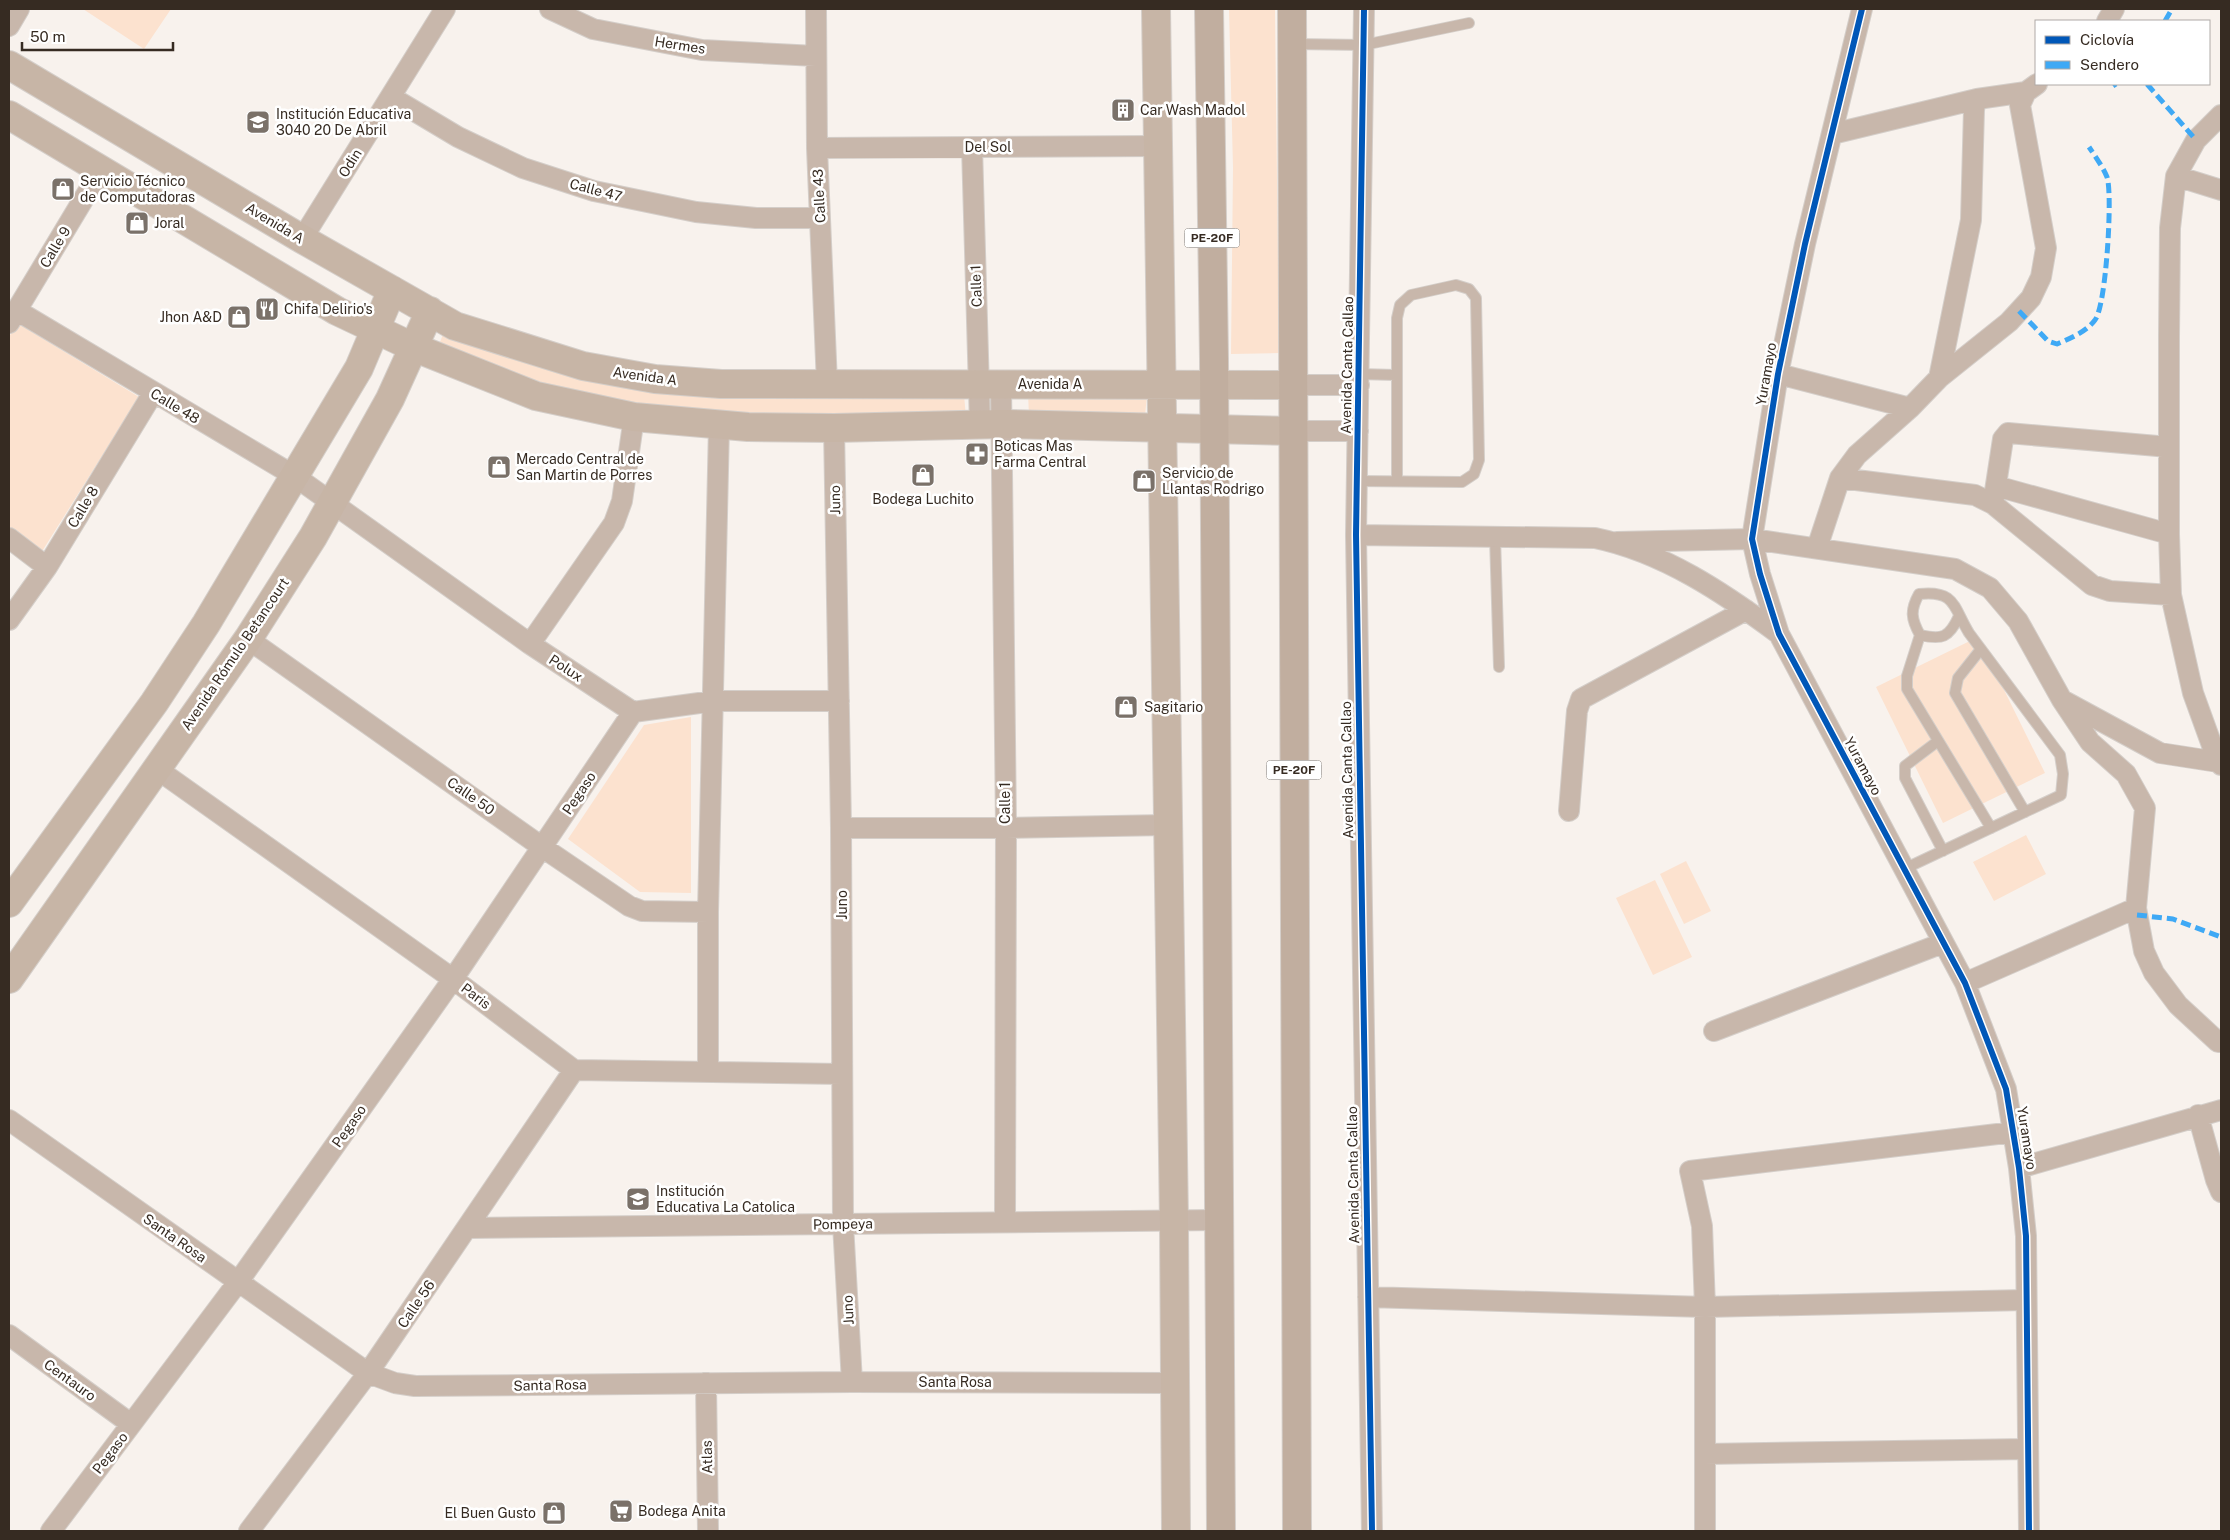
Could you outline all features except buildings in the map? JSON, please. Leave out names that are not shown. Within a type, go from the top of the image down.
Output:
[{"type":"main road","name":"PE-20F","points":[[1209,9],[1214,384],[1218,1220],[1222,1531]]},
{"type":"main road","name":"PE-20F","points":[[1292,9],[1297,1531]]},
{"type":"street","points":[[9,26],[19,9]]},
{"type":"street","name":"Odin","points":[[302,239],[445,9]]},
{"type":"street","name":"Hermes","points":[[550,9],[592,29],[702,50],[816,56]]},
{"type":"street","name":"Calle 43","points":[[816,9],[817,148],[827,384]]},
{"type":"street","points":[[1156,9],[1174,1222],[1176,1531]]},
{"type":"street","name":"Avenida Canta Callao","points":[[1364,9],[1356,535],[1372,1531]]},
{"type":"street","name":"Yuramayo","points":[[1862,9],[1805,244],[1778,374],[1752,539],[1760,574],[1779,634],[1965,983],[2006,1089],[2019,1168],[2026,1236],[2030,1531]]},
{"type":"street","points":[[2108,20],[2114,9]]},
{"type":"street","name":"Avenida A","points":[[9,66],[302,239],[455,326],[583,366],[654,379],[720,384],[1292,385],[1359,380]]},
{"type":"street","points":[[1832,134],[1977,99],[2032,88]]},
{"type":"street","points":[[1817,548],[1840,478],[1856,454],[1910,408],[1939,378],[2010,322],[2031,298],[2041,277],[2046,248],[2020,105],[2032,88]]},
{"type":"street","name":"Calle 47","points":[[391,97],[458,137],[515,164],[594,191],[696,212],[756,218],[820,218]]},
{"type":"street","points":[[1939,378],[1972,220],[1974,108],[1977,99]]},
{"type":"street","points":[[9,115],[337,311],[412,347],[536,396],[634,417],[719,426],[834,428],[992,425],[1358,431]]},
{"type":"street","points":[[2219,763],[2193,694],[2171,595],[2169,446],[2170,228],[2176,176],[2196,140],[2221,115]]},
{"type":"street","name":"Del Sol","points":[[817,148],[1159,146]]},
{"type":"street","name":"Calle 1","points":[[972,147],[990,384],[1006,828],[1005,1222]]},
{"type":"street","name":"Calle 9","points":[[12,317],[101,170]]},
{"type":"street","points":[[2176,176],[2221,190]]},
{"type":"street","points":[[9,903],[176,670],[206,624],[293,475],[359,368],[392,290]]},
{"type":"street","name":"Avenida Rómulo Betancourt","points":[[9,980],[248,639],[333,503],[390,399],[430,311]]},
{"type":"street","name":"Calle 48","points":[[12,317],[153,393],[293,475],[333,503]]},
{"type":"street","points":[[1778,374],[1910,408]]},
{"type":"street","name":"Calle 8","points":[[9,620],[47,567],[153,393]]},
{"type":"street","points":[[530,644],[614,523],[622,501],[634,417]]},
{"type":"street","points":[[708,1071],[708,912],[719,426]]},
{"type":"street","name":"Juno","points":[[834,428],[841,828],[843,1224],[852,1382]]},
{"type":"street","points":[[1995,495],[2003,439],[2008,433],[2169,446]]},
{"type":"street","points":[[1840,478],[1976,496],[1995,495],[2169,534]]},
{"type":"street","points":[[1995,495],[2092,585],[2110,591],[2171,595]]},
{"type":"street","name":"Polux","points":[[333,503],[530,644],[633,712]]},
{"type":"street","points":[[1356,535],[1595,538],[1617,542],[1752,539],[1955,569],[1990,588],[2018,621],[2062,700],[2090,742],[2126,774],[2146,808],[2136,908],[2144,951],[2154,973],[2178,1005],[2218,1042],[2221,1042]]},
{"type":"street","points":[[9,538],[47,567]]},
{"type":"street","points":[[1617,542],[1674,566],[1746,610],[1779,634]]},
{"type":"street","points":[[1569,811],[1577,711],[1581,699],[1746,610]]},
{"type":"street","name":"Calle 50","points":[[248,639],[542,847],[629,906],[642,911],[708,912]]},
{"type":"street","points":[[2062,700],[2160,752],[2219,763]]},
{"type":"street","points":[[633,712],[714,701],[839,701]]},
{"type":"street","name":"Pegaso","points":[[51,1531],[238,1282],[453,978],[633,712]]},
{"type":"street","name":"Paris","points":[[156,769],[453,978],[574,1070]]},
{"type":"street","points":[[841,828],[1006,828],[1167,824]]},
{"type":"street","points":[[1965,983],[2136,908]]},
{"type":"street","points":[[1714,1031],[1943,943]]},
{"type":"street","points":[[574,1070],[842,1074]]},
{"type":"street","name":"Calle 56","points":[[249,1531],[368,1374],[574,1070]]},
{"type":"street","points":[[2019,1168],[2198,1115],[2221,1110]]},
{"type":"street","points":[[2198,1115],[2221,1192]]},
{"type":"street","name":"Santa Rosa","points":[[9,1120],[368,1374],[395,1383],[415,1386],[852,1382],[1174,1383]]},
{"type":"street","points":[[1705,1531],[1706,1308],[1702,1226],[1690,1171],[2014,1132]]},
{"type":"street","name":"Pompeya","points":[[468,1228],[1174,1222],[1218,1220]]},
{"type":"street","points":[[1368,1297],[1706,1308],[2026,1300]]},
{"type":"street","name":"Centauro","points":[[9,1335],[132,1424]]},
{"type":"street","name":"Atlas","points":[[706,1383],[708,1531]]},
{"type":"street","points":[[1706,1454],[2028,1449]]},
{"type":"lane","points":[[1292,44],[1364,45],[1469,23]]},
{"type":"lane","points":[[1357,481],[1462,482],[1474,474],[1479,460],[1476,298],[1469,289],[1456,285],[1411,295],[1400,305],[1397,318],[1396,375],[1397,481]]},
{"type":"lane","points":[[1359,380],[1396,375]]},
{"type":"lane","points":[[1495,537],[1499,667]]},
{"type":"lane","points":[[1904,870],[2061,795],[2063,774],[2060,755],[1981,648],[1959,616],[1956,606],[1947,596],[1934,592],[1920,594],[1913,605],[1911,616],[1920,635],[1907,676],[1908,689],[1991,828]]},
{"type":"lane","points":[[1920,635],[1934,638],[1946,636],[1954,628],[1959,616]]},
{"type":"lane","points":[[1981,648],[1958,678],[1955,693],[2025,812]]},
{"type":"lane","points":[[1938,740],[1905,766],[1905,778],[1943,851]]},
{"type":"shaded area","points":[[83,9],[171,9],[144,49]]},
{"type":"shaded area","points":[[1229,9],[1275,9],[1279,353],[1231,354],[1233,168]]},
{"type":"shaded area","points":[[17,323],[139,397],[41,553],[9,530],[9,337]]},
{"type":"shaded area","points":[[445,329],[666,392],[964,395],[966,417],[726,419],[594,398],[437,350]]},
{"type":"shaded area","points":[[1028,393],[1147,394],[1145,416],[1029,416]]},
{"type":"shaded area","points":[[1978,637],[2045,773],[1943,823],[1876,687]]},
{"type":"shaded area","points":[[691,717],[691,893],[640,892],[568,839],[644,725]]},
{"type":"shaded area","points":[[2026,835],[2046,874],[1994,901],[1973,862]]},
{"type":"shaded area","points":[[1686,861],[1711,911],[1684,924],[1660,874]]},
{"type":"shaded area","points":[[1655,880],[1692,957],[1653,975],[1616,898]]},
{"type":"marked path","points":[[2166,20],[2172,9]]},
{"type":"marked path","points":[[2148,85],[2196,140]]},
{"type":"marked path","points":[[2019,311],[2048,341],[2057,344],[2087,328],[2095,320],[2099,311],[2105,274],[2109,226],[2109,187],[2107,177],[2089,147]]},
{"type":"marked path","points":[[2137,915],[2173,919],[2221,937]]},
{"type":"cycle path","points":[[1364,9],[1356,535],[1372,1531]]},
{"type":"cycle path","points":[[1862,9],[1805,244],[1778,374],[1752,539],[1760,574],[1779,634],[1965,983],[2006,1089],[2019,1168],[2026,1236],[2029,1531]]},
{"type":"place","name":"Car Wash Madol","points":[[1123,110]]},
{"type":"place","name":"Institución Educativa 3040 20 De Abril","points":[[258,122]]},
{"type":"place","name":"Servicio Técnico de Computadoras","points":[[63,189]]},
{"type":"place","name":"Joral","points":[[137,223]]},
{"type":"place","name":"Chifa Delirio's","points":[[267,309]]},
{"type":"place","name":"Jhon A&D","points":[[239,317]]},
{"type":"place","name":"Boticas Mas Farma Central","points":[[977,454]]},
{"type":"place","name":"Mercado Central de San Martin de Porres","points":[[499,467]]},
{"type":"place","name":"Bodega Luchito","points":[[923,475]]},
{"type":"place","name":"Servicio de Llantas Rodrigo","points":[[1144,481]]},
{"type":"place","name":"Sagitario","points":[[1126,707]]},
{"type":"place","name":"Institución Educativa La Catolica","points":[[638,1199]]},
{"type":"place","name":"Bodega Anita","points":[[621,1511]]},
{"type":"place","name":"El Buen Gusto","points":[[554,1513]]}]
